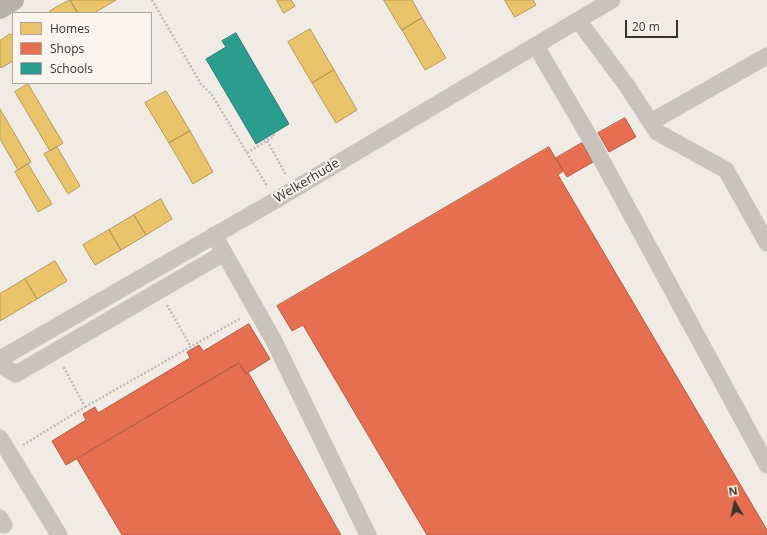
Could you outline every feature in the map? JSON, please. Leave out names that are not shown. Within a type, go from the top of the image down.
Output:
[{"type":"main road","points":[[0,8],[13,0]]},
{"type":"street","name":"Welkerhude","points":[[0,359],[276,200],[612,0]]},
{"type":"street","points":[[578,20],[628,86],[657,132],[726,170],[767,243]]},
{"type":"street","points":[[536,46],[590,139],[767,465]]},
{"type":"street","points":[[651,122],[767,56]]},
{"type":"street","points":[[214,235],[274,341],[368,535]]},
{"type":"street","points":[[0,365],[16,374],[224,253]]},
{"type":"street","points":[[0,438],[59,535]]},
{"type":"path","points":[[152,0],[201,84],[212,95],[276,200]]},
{"type":"path","points":[[247,153],[274,136],[273,134]]},
{"type":"path","points":[[267,141],[285,173],[279,176]]},
{"type":"path","points":[[160,291],[191,346]]},
{"type":"path","points":[[9,454],[85,406],[257,309]]},
{"type":"path","points":[[56,351],[85,406]]},
{"type":"building: Homes","points":[[70,0],[116,0],[96,12],[77,12]]},
{"type":"building: Homes","points":[[70,0],[77,12],[49,12]]},
{"type":"building: Homes","points":[[277,0],[291,0],[295,6],[284,13]]},
{"type":"building: Homes","points":[[384,0],[412,0],[422,18],[402,30]]},
{"type":"building: Homes","points":[[505,0],[533,0],[536,5],[515,17]]},
{"type":"building: Homes","points":[[422,18],[446,58],[425,70],[402,30]]},
{"type":"building: Homes","points":[[310,29],[334,70],[312,83],[288,42]]},
{"type":"building: Homes","points":[[10,34],[12,34],[12,62],[1,68],[0,65],[0,41]]},
{"type":"building: Homes","points":[[334,70],[357,110],[336,123],[312,83]]},
{"type":"building: Homes","points":[[28,84],[63,143],[50,151],[15,92]]},
{"type":"building: Homes","points":[[166,91],[190,131],[169,143],[145,103]]},
{"type":"building: Homes","points":[[0,109],[31,162],[18,170],[0,139]]},
{"type":"building: Homes","points":[[190,131],[213,172],[193,184],[169,143]]},
{"type":"building: Homes","points":[[57,147],[80,186],[68,194],[44,154]]},
{"type":"building: Homes","points":[[28,164],[52,204],[38,212],[15,172]]},
{"type":"building: Homes","points":[[161,199],[172,219],[146,235],[134,215]]},
{"type":"building: Homes","points":[[134,215],[146,235],[121,250],[109,230]]},
{"type":"building: Homes","points":[[109,230],[121,250],[95,265],[83,245]]},
{"type":"building: Homes","points":[[55,261],[67,281],[37,299],[25,279]]},
{"type":"building: Homes","points":[[25,279],[37,299],[0,321],[0,294]]},
{"type":"building: Shops","points":[[625,118],[636,137],[609,152],[598,133]]},
{"type":"building: Shops","points":[[582,143],[593,162],[567,177],[556,158]]},
{"type":"building: Shops","points":[[549,147],[563,171],[558,175],[767,530],[767,535],[427,535],[303,325],[292,331],[277,306]]},
{"type":"building: Shops","points":[[249,324],[270,359],[246,374],[239,363],[66,465],[52,441],[86,420],[83,414],[95,407],[98,413],[190,358],[187,352],[199,345],[203,351]]},
{"type":"building: Shops","points":[[239,363],[246,374],[248,372],[341,535],[122,535],[77,459]]},
{"type":"building: Schools","points":[[236,33],[289,124],[256,144],[206,59],[226,47],[222,41]]}]
